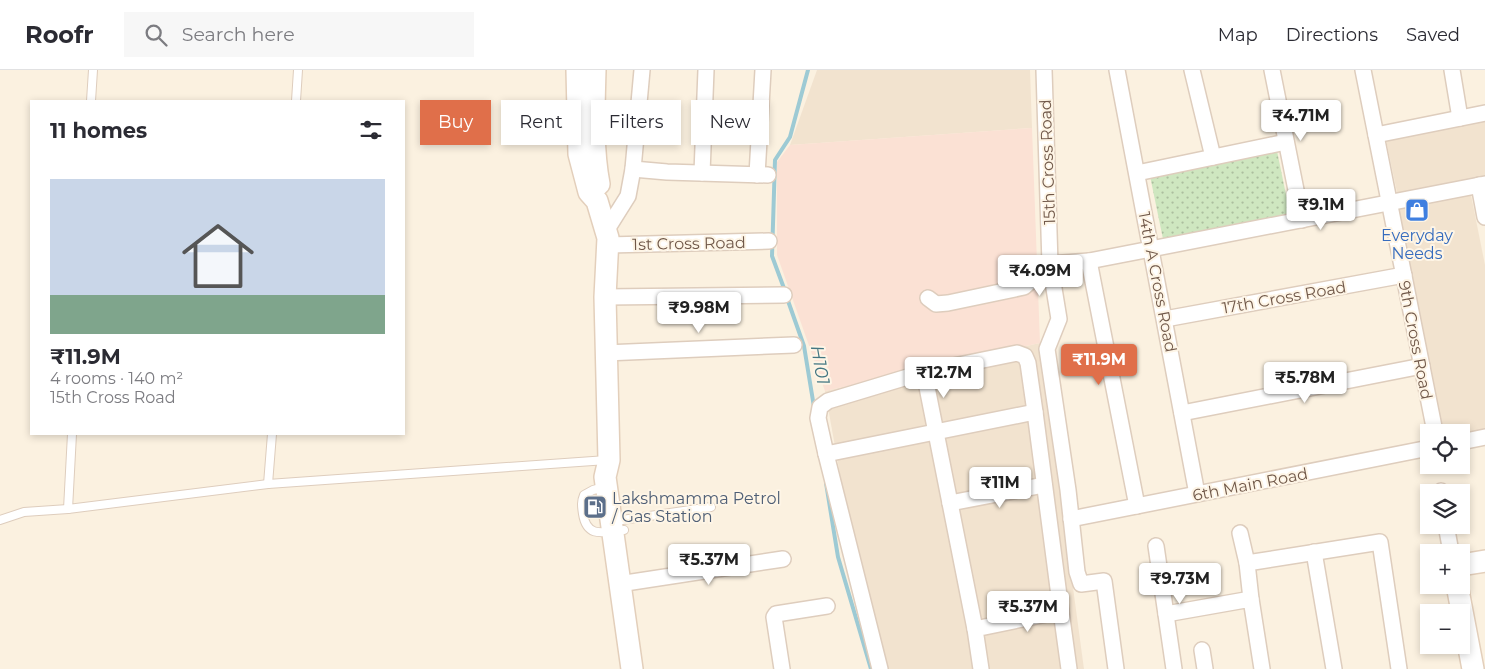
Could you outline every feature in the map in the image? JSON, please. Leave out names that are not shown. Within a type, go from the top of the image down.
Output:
[{"type":"main road","points":[[577,70],[579,154],[589,192],[597,202],[607,238],[605,353],[609,460],[606,486],[619,527]]},
{"type":"main road","points":[[595,70],[594,122],[596,165],[600,187],[597,202]]},
{"type":"main road","points":[[609,460],[617,477],[619,527],[632,669]]},
{"type":"main road","points":[[1470,564],[1485,561]]},
{"type":"main road","points":[[625,583],[644,669]]},
{"type":"main road","points":[[1458,594],[1473,669]]},
{"type":"street","points":[[607,238],[628,196],[633,169],[642,70]]},
{"type":"street","points":[[702,173],[706,70]]},
{"type":"street","points":[[633,169],[762,175],[763,70]]},
{"type":"street","name":"15th Cross Road","points":[[1044,70],[1050,264],[1059,319],[1047,349],[1081,584],[1104,581],[1116,669]]},
{"type":"street","name":"14th A Cross Road","points":[[1117,70],[1197,494]]},
{"type":"street","points":[[1192,70],[1213,157]]},
{"type":"street","points":[[1272,70],[1302,220]]},
{"type":"street","name":"9th Cross Road","points":[[1363,70],[1433,424]]},
{"type":"street","points":[[1452,70],[1460,118]]},
{"type":"street","points":[[1376,135],[1485,113]]},
{"type":"street","points":[[1137,173],[1286,142]]},
{"type":"street","points":[[928,298],[936,304],[1024,287],[1050,264],[1089,261],[1482,185],[1485,217]]},
{"type":"street","name":"1st Cross Road","points":[[607,238],[769,241]]},
{"type":"street","points":[[1089,261],[1137,506]]},
{"type":"street","name":"17th Cross Road","points":[[1165,319],[1404,275]]},
{"type":"street","points":[[605,297],[784,296]]},
{"type":"street","points":[[605,353],[794,344]]},
{"type":"street","points":[[880,669],[826,454],[818,418],[820,407],[828,401],[924,372],[1017,353],[1025,356],[1028,362],[1070,669]]},
{"type":"street","points":[[1182,413],[1422,366]]},
{"type":"street","points":[[924,372],[975,629],[981,669]]},
{"type":"street","points":[[826,454],[1034,412]]},
{"type":"street","points":[[1470,440],[1485,437]]},
{"type":"street","name":"6th Main Road","points":[[1049,522],[1420,450]]},
{"type":"street","points":[[950,503],[1044,485]]},
{"type":"street","points":[[1240,533],[1247,563],[1262,669]]},
{"type":"street","points":[[1247,563],[1380,542],[1399,669]]},
{"type":"street","points":[[1156,546],[1174,669]]},
{"type":"street","points":[[1314,552],[1334,669]]},
{"type":"street","points":[[625,583],[783,559]]},
{"type":"street","points":[[1166,614],[1251,599]]},
{"type":"street","points":[[782,669],[774,617],[776,614],[827,606]]},
{"type":"street","points":[[975,629],[1061,611]]},
{"type":"street","points":[[1202,650],[1205,669]]},
{"type":"lane","points":[[91,100],[93,70]]},
{"type":"lane","points":[[296,100],[298,70]]},
{"type":"lane","points":[[68,509],[72,435]]},
{"type":"lane","points":[[268,484],[272,435]]},
{"type":"lane","points":[[0,520],[24,512],[68,509],[268,484],[609,460]]},
{"type":"lane","points":[[619,527],[711,507]]},
{"type":"shaded area","points":[[817,70],[1030,70],[1032,128],[790,145]]},
{"type":"shaded area","points":[[1485,115],[1485,179],[1398,197],[1385,135]]},
{"type":"shaded area","points":[[1032,128],[1040,343],[825,391],[777,255],[777,162],[790,145]]},
{"type":"shaded area","points":[[1470,190],[1485,265],[1485,430],[1470,433],[1470,424],[1435,424],[1392,206]]},
{"type":"shaded area","points":[[1040,343],[1084,669],[885,669],[856,563],[825,391]]},
{"type":"green space","points":[[1277,151],[1290,214],[1163,239],[1150,176]]},
{"type":"waterway","name":"H101","points":[[785,291],[772,256],[775,160],[790,137],[808,70]]},
{"type":"waterway","name":"H101","points":[[787,298],[804,346],[814,407]]},
{"type":"waterway","name":"H101","points":[[826,483],[838,557],[871,669]]},
{"type":"place","name":"Everyday Needs","points":[[1417,210]]},
{"type":"place","name":"Lakshmamma Petrol / Gas Station","points":[[595,507]]}]
